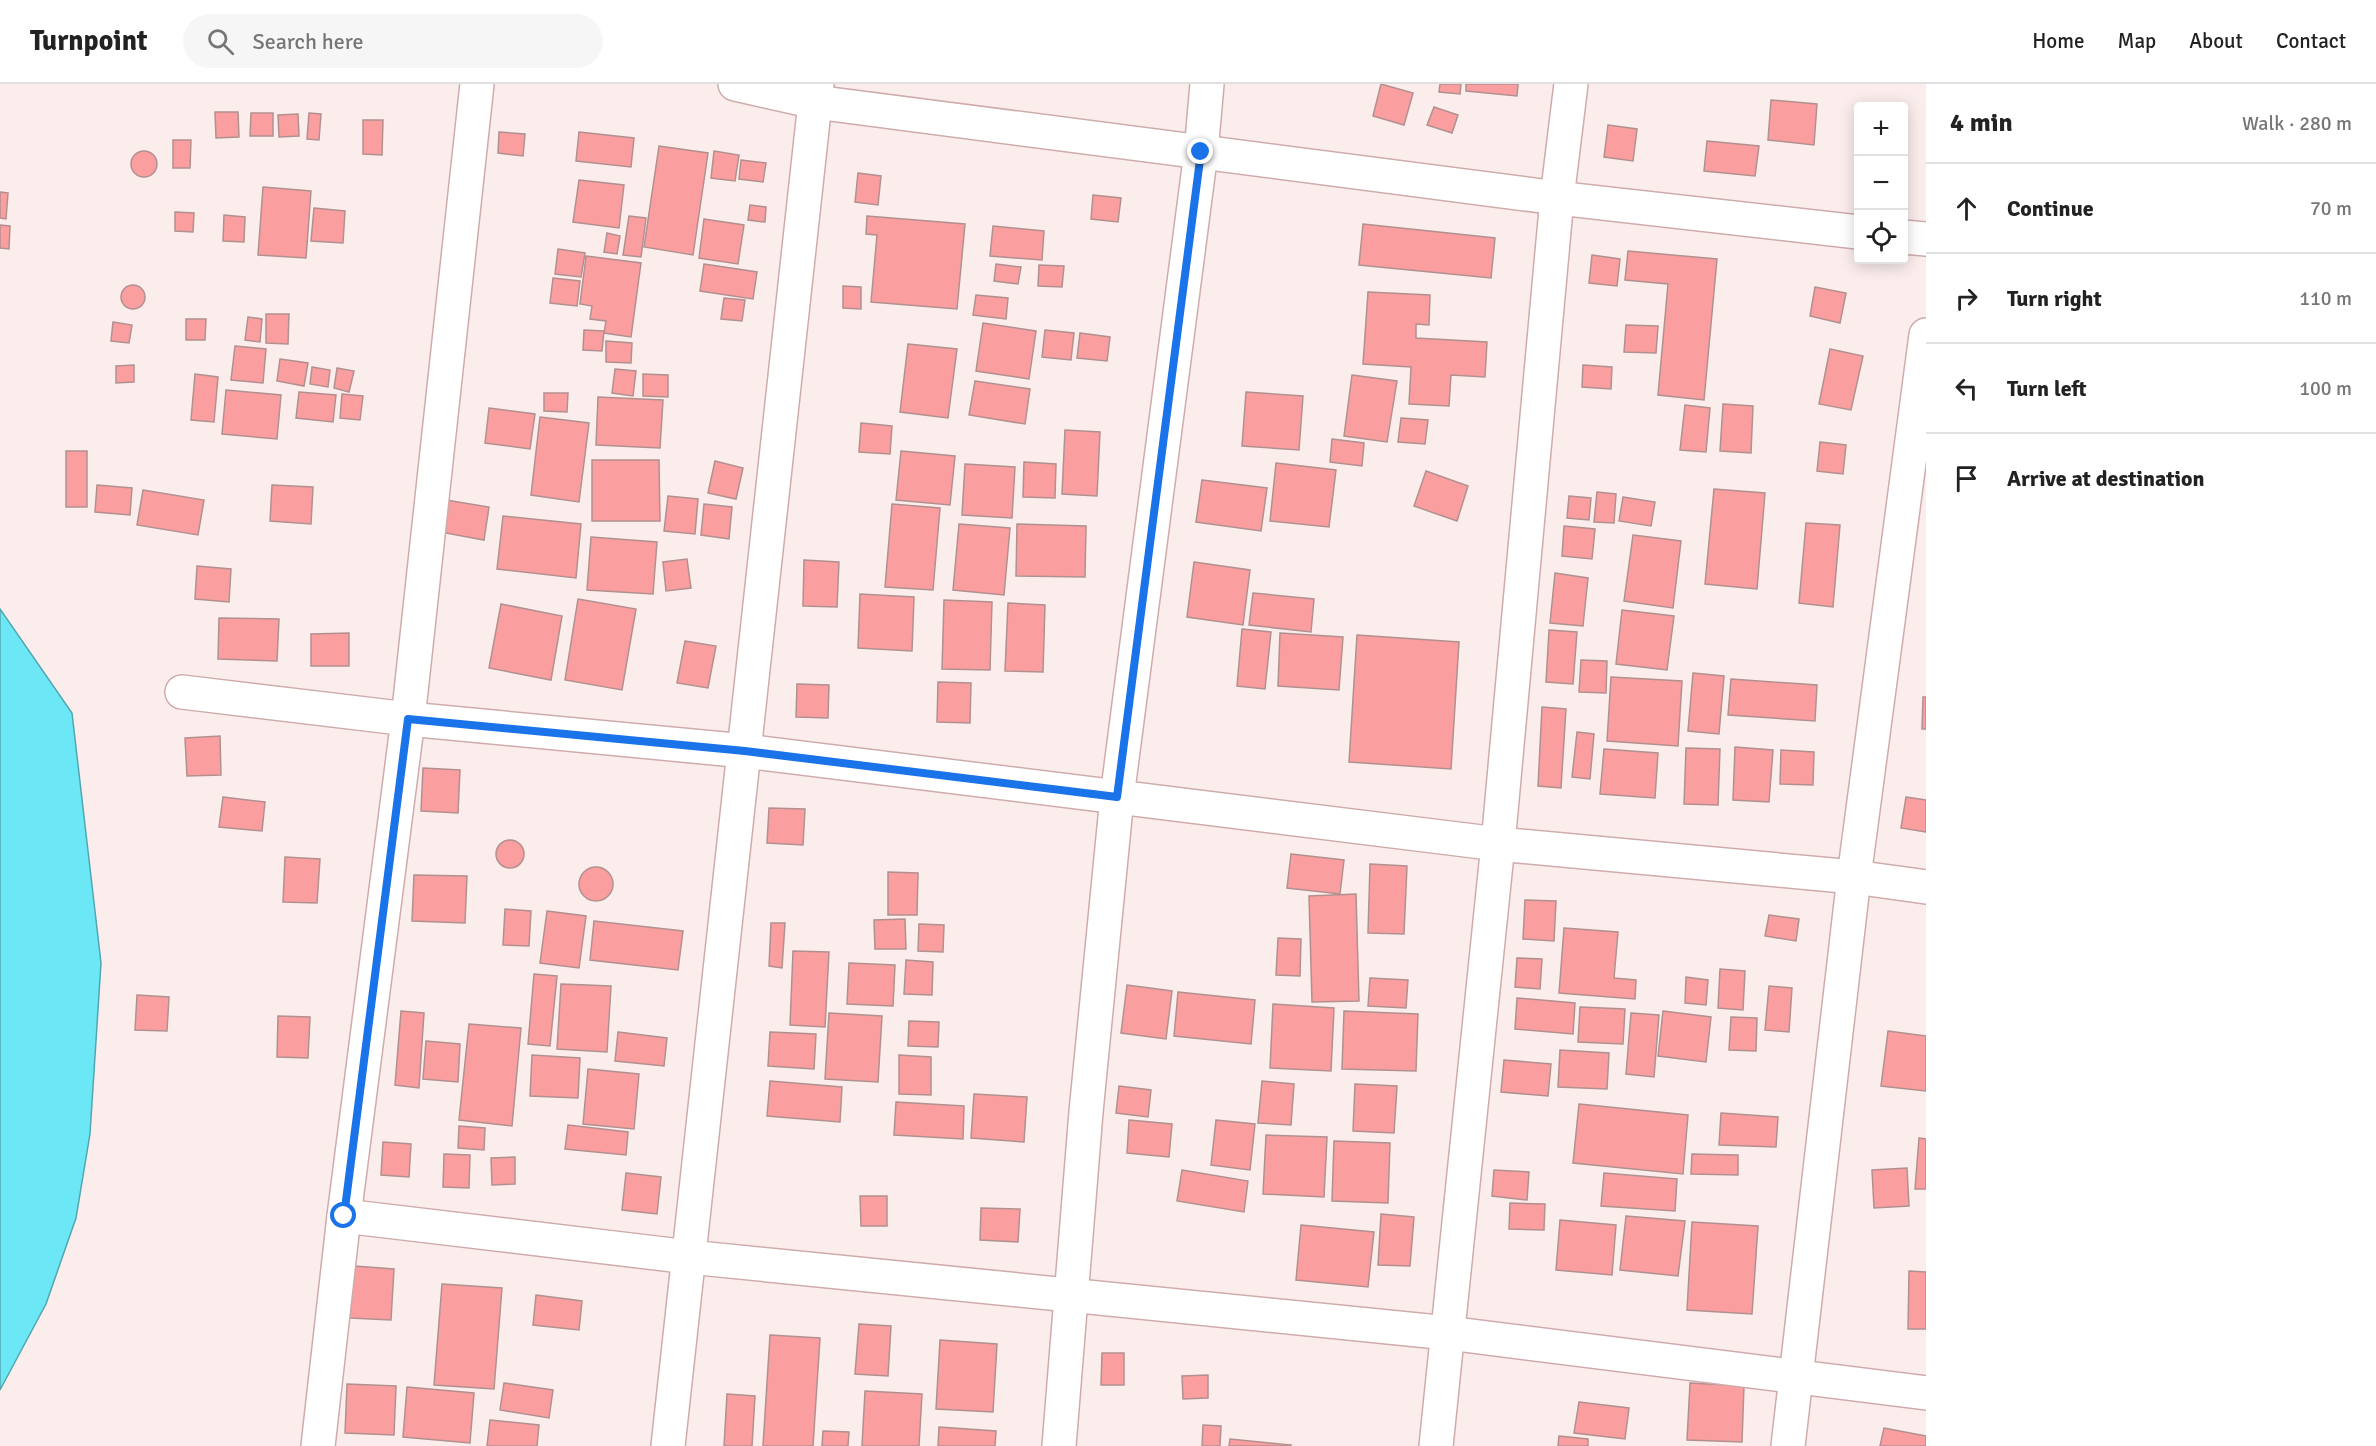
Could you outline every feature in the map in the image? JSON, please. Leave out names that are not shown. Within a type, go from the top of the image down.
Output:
[{"type":"street","points":[[318,1446],[344,1216],[408,719],[477,84]]},
{"type":"street","points":[[735,84],[816,93],[1201,152],[1557,198],[1854,232]]},
{"type":"street","points":[[1059,1446],[1086,1112],[1117,797],[1201,152],[1207,84]]},
{"type":"street","points":[[1436,1446],[1498,844],[1557,198],[1571,84]]},
{"type":"street","points":[[668,1446],[816,93]]},
{"type":"street","points":[[1908,237],[1926,239]]},
{"type":"street","points":[[1788,1446],[1854,877],[1926,335]]},
{"type":"street","points":[[182,692],[408,719],[745,751],[1498,844],[1854,877],[1926,887]]},
{"type":"street","points":[[344,1216],[689,1257],[1448,1332],[1926,1393]]},
{"type":"water","points":[[0,609],[72,713],[101,963],[90,1134],[76,1218],[46,1304],[0,1390]]},
{"type":"building","points":[[1381,84],[1413,93],[1404,125],[1373,116]]},
{"type":"building","points":[[1440,84],[1461,84],[1460,94],[1439,92]]},
{"type":"building","points":[[1466,84],[1518,84],[1517,96],[1466,91]]},
{"type":"building","points":[[1771,100],[1817,104],[1814,145],[1768,140]]},
{"type":"building","points":[[1434,107],[1458,115],[1452,133],[1427,125]]},
{"type":"building","points":[[215,112],[238,112],[239,137],[216,138]]},
{"type":"building","points":[[251,113],[273,113],[273,136],[250,136]]},
{"type":"building","points":[[309,113],[321,114],[319,140],[307,139]]},
{"type":"building","points":[[298,114],[299,136],[279,137],[278,115]]},
{"type":"building","points":[[363,120],[383,120],[382,155],[363,154]]},
{"type":"building","points":[[1608,125],[1637,129],[1633,161],[1604,157]]},
{"type":"building","points":[[499,132],[525,134],[523,156],[498,153]]},
{"type":"building","points":[[579,132],[634,138],[631,167],[576,161]]},
{"type":"building","points":[[173,140],[191,140],[190,168],[173,168]]},
{"type":"building","points":[[1707,141],[1759,146],[1755,176],[1704,171]]},
{"type":"building","points":[[659,146],[708,153],[693,255],[644,247]]},
{"type":"building","points":[[144,151],[153,155],[157,164],[153,173],[144,177],[135,173],[131,164],[135,155]]},
{"type":"building","points":[[714,151],[739,155],[735,181],[711,178]]},
{"type":"building","points":[[741,160],[766,163],[763,182],[739,179]]},
{"type":"building","points":[[858,173],[881,176],[878,205],[855,202]]},
{"type":"building","points":[[579,180],[624,185],[619,228],[573,222]]},
{"type":"building","points":[[263,187],[311,191],[306,258],[258,255]]},
{"type":"building","points":[[0,192],[8,193],[6,219],[0,218]]},
{"type":"building","points":[[1093,195],[1121,198],[1118,222],[1091,219]]},
{"type":"building","points":[[750,205],[766,207],[765,222],[748,220]]},
{"type":"building","points":[[314,208],[345,211],[343,243],[311,241]]},
{"type":"building","points":[[175,212],[194,213],[193,232],[175,231]]},
{"type":"building","points":[[224,215],[245,217],[244,242],[223,241]]},
{"type":"building","points":[[629,216],[646,218],[641,257],[623,255]]},
{"type":"building","points":[[867,216],[965,224],[957,309],[871,302],[877,235],[866,234]]},
{"type":"building","points":[[704,219],[744,225],[738,264],[699,258]]},
{"type":"building","points":[[1363,224],[1495,238],[1491,278],[1359,265]]},
{"type":"building","points":[[0,225],[10,226],[9,249],[0,248]]},
{"type":"building","points":[[993,226],[1044,231],[1042,260],[990,256]]},
{"type":"building","points":[[607,233],[620,236],[617,254],[604,252]]},
{"type":"building","points":[[558,249],[585,253],[581,277],[555,274]]},
{"type":"building","points":[[1628,251],[1717,259],[1704,400],[1658,395],[1668,284],[1625,280]]},
{"type":"building","points":[[1592,255],[1620,259],[1617,286],[1589,283]]},
{"type":"building","points":[[586,256],[641,263],[631,337],[604,333],[606,321],[590,319],[592,306],[580,304]]},
{"type":"building","points":[[704,264],[757,272],[753,299],[700,291]]},
{"type":"building","points":[[996,264],[1021,267],[1018,284],[994,281]]},
{"type":"building","points":[[1039,265],[1064,266],[1062,287],[1038,286]]},
{"type":"building","points":[[553,278],[580,281],[577,306],[550,303]]},
{"type":"building","points":[[133,285],[141,289],[145,297],[141,305],[133,309],[125,305],[121,297],[125,289]]},
{"type":"building","points":[[843,286],[861,287],[861,309],[843,308]]},
{"type":"building","points":[[1815,287],[1846,293],[1840,323],[1810,316]]},
{"type":"building","points":[[1368,292],[1430,295],[1429,325],[1416,324],[1416,338],[1487,342],[1485,377],[1451,375],[1449,406],[1409,404],[1411,367],[1363,364]]},
{"type":"building","points":[[976,295],[1008,298],[1006,319],[973,315]]},
{"type":"building","points":[[724,298],[745,300],[742,321],[721,319]]},
{"type":"building","points":[[266,314],[289,314],[288,344],[266,343]]},
{"type":"building","points":[[248,317],[262,319],[260,342],[245,340]]},
{"type":"building","points":[[186,319],[206,319],[205,340],[186,340]]},
{"type":"building","points":[[113,322],[132,325],[129,343],[111,341]]},
{"type":"building","points":[[983,323],[1036,331],[1029,379],[976,371]]},
{"type":"building","points":[[1626,325],[1658,326],[1656,353],[1624,352]]},
{"type":"building","points":[[584,330],[604,331],[602,351],[583,350]]},
{"type":"building","points":[[1045,330],[1074,333],[1071,360],[1042,357]]},
{"type":"building","points":[[1080,333],[1110,337],[1107,361],[1077,358]]},
{"type":"building","points":[[606,341],[632,343],[631,363],[606,362]]},
{"type":"building","points":[[908,344],[957,349],[948,418],[900,412]]},
{"type":"building","points":[[235,346],[266,349],[263,383],[231,380]]},
{"type":"building","points":[[1830,349],[1863,356],[1851,410],[1819,404]]},
{"type":"building","points":[[280,359],[308,363],[304,386],[277,381]]},
{"type":"building","points":[[134,365],[134,382],[116,383],[116,366]]},
{"type":"building","points":[[1583,365],[1612,367],[1611,389],[1582,387]]},
{"type":"building","points":[[312,367],[330,370],[328,387],[310,384]]},
{"type":"building","points":[[337,368],[354,371],[349,392],[334,388]]},
{"type":"building","points":[[615,369],[636,371],[633,396],[612,393]]},
{"type":"building","points":[[195,374],[218,377],[214,422],[191,420]]},
{"type":"building","points":[[643,374],[668,375],[668,397],[643,396]]},
{"type":"building","points":[[1352,375],[1397,381],[1387,442],[1344,436]]},
{"type":"building","points":[[975,381],[1030,389],[1025,424],[969,415]]},
{"type":"building","points":[[226,390],[281,395],[277,439],[222,434]]},
{"type":"building","points":[[299,392],[336,395],[333,422],[296,418]]},
{"type":"building","points":[[1246,392],[1303,396],[1299,450],[1242,446]]},
{"type":"building","points":[[544,393],[568,393],[567,412],[544,411]]},
{"type":"building","points":[[342,394],[363,396],[360,420],[340,418]]},
{"type":"building","points":[[598,397],[663,400],[660,448],[596,445]]},
{"type":"building","points":[[1723,404],[1753,406],[1751,453],[1720,451]]},
{"type":"building","points":[[1685,405],[1710,408],[1706,452],[1680,450]]},
{"type":"building","points":[[489,408],[535,414],[530,449],[485,443]]},
{"type":"building","points":[[540,417],[589,423],[579,502],[531,495]]},
{"type":"building","points":[[1401,418],[1428,420],[1425,444],[1398,442]]},
{"type":"building","points":[[861,423],[892,426],[890,454],[859,452]]},
{"type":"building","points":[[1065,430],[1100,432],[1097,496],[1062,494]]},
{"type":"building","points":[[1332,439],[1364,443],[1362,466],[1330,462]]},
{"type":"building","points":[[1820,442],[1846,445],[1843,474],[1817,471]]},
{"type":"building","points":[[66,451],[87,451],[87,507],[66,507]]},
{"type":"building","points":[[901,451],[955,456],[950,505],[896,500]]},
{"type":"building","points":[[592,460],[659,460],[660,521],[592,521]]},
{"type":"building","points":[[715,461],[743,468],[736,499],[708,493]]},
{"type":"building","points":[[1024,462],[1056,464],[1055,498],[1023,497]]},
{"type":"building","points":[[1276,463],[1336,470],[1329,527],[1270,521]]},
{"type":"building","points":[[965,464],[1015,467],[1012,518],[962,515]]},
{"type":"building","points":[[1426,471],[1468,486],[1457,521],[1414,506]]},
{"type":"building","points":[[1202,480],[1267,488],[1261,531],[1196,522]]},
{"type":"building","points":[[97,485],[132,488],[130,515],[95,512]]},
{"type":"building","points":[[272,485],[313,487],[311,524],[270,521]]},
{"type":"building","points":[[1714,489],[1765,493],[1757,589],[1705,584]]},
{"type":"building","points":[[143,490],[204,500],[198,535],[137,525]]},
{"type":"building","points":[[1597,492],[1616,494],[1614,523],[1594,522]]},
{"type":"building","points":[[668,496],[698,499],[695,534],[664,531]]},
{"type":"building","points":[[1569,496],[1591,498],[1589,520],[1567,518]]},
{"type":"building","points":[[1623,497],[1655,502],[1651,526],[1619,521]]},
{"type":"building","points":[[446,500],[489,507],[484,540],[440,532]]},
{"type":"building","points":[[704,504],[732,507],[729,539],[701,535]]},
{"type":"building","points":[[892,504],[940,508],[933,590],[885,587]]},
{"type":"building","points":[[503,516],[581,524],[576,578],[497,569]]},
{"type":"building","points":[[1806,523],[1840,525],[1833,607],[1799,603]]},
{"type":"building","points":[[959,524],[1010,528],[1004,595],[953,590]]},
{"type":"building","points":[[1017,524],[1086,526],[1085,577],[1016,576]]},
{"type":"building","points":[[1564,526],[1595,529],[1592,559],[1562,556]]},
{"type":"building","points":[[1633,535],[1681,541],[1673,608],[1624,601]]},
{"type":"building","points":[[591,537],[657,542],[653,594],[587,590]]},
{"type":"building","points":[[687,559],[691,588],[666,591],[663,562]]},
{"type":"building","points":[[804,560],[839,562],[837,607],[803,606]]},
{"type":"building","points":[[1194,562],[1250,570],[1243,625],[1187,617]]},
{"type":"building","points":[[197,566],[231,569],[229,602],[195,599]]},
{"type":"building","points":[[1555,573],[1588,578],[1583,626],[1550,623]]},
{"type":"building","points":[[1253,593],[1314,599],[1311,632],[1249,625]]},
{"type":"building","points":[[860,594],[914,597],[912,651],[858,648]]},
{"type":"building","points":[[578,599],[636,609],[622,690],[565,680]]},
{"type":"building","points":[[944,600],[992,602],[990,670],[942,669]]},
{"type":"building","points":[[1008,603],[1045,605],[1043,672],[1005,671]]},
{"type":"building","points":[[501,604],[562,616],[551,680],[489,668]]},
{"type":"building","points":[[1622,610],[1674,616],[1667,670],[1616,664]]},
{"type":"building","points":[[219,618],[279,619],[277,661],[218,659]]},
{"type":"building","points":[[1242,629],[1271,632],[1265,689],[1237,686]]},
{"type":"building","points":[[1549,630],[1577,632],[1573,684],[1546,682]]},
{"type":"building","points":[[349,633],[349,666],[311,666],[311,634]]},
{"type":"building","points":[[1280,633],[1343,637],[1339,690],[1278,686]]},
{"type":"building","points":[[1357,635],[1459,642],[1451,769],[1349,762]]},
{"type":"building","points":[[685,641],[716,646],[708,688],[677,683]]},
{"type":"building","points":[[1581,660],[1607,661],[1606,693],[1579,692]]},
{"type":"building","points":[[1693,673],[1724,676],[1719,734],[1688,731]]},
{"type":"building","points":[[1611,677],[1682,681],[1678,746],[1607,741]]},
{"type":"building","points":[[1731,679],[1817,685],[1815,721],[1728,715]]},
{"type":"building","points":[[938,682],[971,683],[970,723],[937,722]]},
{"type":"building","points":[[797,684],[829,685],[828,718],[796,717]]},
{"type":"building","points":[[1923,697],[1926,697],[1926,729],[1922,729]]},
{"type":"building","points":[[1542,707],[1566,709],[1561,788],[1538,786]]},
{"type":"building","points":[[1577,732],[1594,734],[1590,779],[1572,777]]},
{"type":"building","points":[[220,736],[221,775],[187,776],[185,738]]},
{"type":"building","points":[[1735,747],[1773,750],[1769,802],[1733,800]]},
{"type":"building","points":[[1686,748],[1720,749],[1718,805],[1684,804]]},
{"type":"building","points":[[1604,749],[1658,753],[1655,798],[1600,794]]},
{"type":"building","points":[[1781,750],[1814,752],[1813,785],[1780,784]]},
{"type":"building","points":[[423,768],[460,770],[458,813],[421,811]]},
{"type":"building","points":[[223,797],[265,802],[262,831],[219,827]]},
{"type":"building","points":[[1906,797],[1926,800],[1926,832],[1901,828]]},
{"type":"building","points":[[769,808],[805,809],[803,845],[767,843]]},
{"type":"building","points":[[510,840],[520,844],[524,854],[520,864],[510,868],[500,864],[496,854],[500,844]]},
{"type":"building","points":[[1291,854],[1344,860],[1340,894],[1287,888]]},
{"type":"building","points":[[285,857],[320,859],[317,903],[283,902]]},
{"type":"building","points":[[1370,864],[1407,866],[1404,934],[1368,933]]},
{"type":"building","points":[[596,867],[608,872],[613,884],[608,896],[596,901],[584,896],[579,884],[584,872]]},
{"type":"building","points":[[888,872],[918,873],[917,915],[888,915]]},
{"type":"building","points":[[414,875],[467,876],[465,923],[412,921]]},
{"type":"building","points":[[1356,894],[1359,1001],[1312,1002],[1309,896]]},
{"type":"building","points":[[1525,900],[1556,901],[1554,941],[1523,939]]},
{"type":"building","points":[[505,909],[531,911],[529,946],[503,945]]},
{"type":"building","points":[[547,911],[586,916],[579,968],[540,963]]},
{"type":"building","points":[[1769,915],[1799,919],[1796,941],[1765,936]]},
{"type":"building","points":[[905,919],[906,949],[875,949],[874,920]]},
{"type":"building","points":[[594,921],[683,931],[678,970],[590,960]]},
{"type":"building","points":[[771,923],[785,923],[782,968],[769,966]]},
{"type":"building","points":[[919,924],[944,925],[943,952],[918,951]]},
{"type":"building","points":[[1564,928],[1618,932],[1614,978],[1636,980],[1635,999],[1559,993]]},
{"type":"building","points":[[1278,938],[1301,939],[1300,976],[1276,975]]},
{"type":"building","points":[[793,951],[829,952],[825,1027],[790,1025]]},
{"type":"building","points":[[1517,958],[1542,959],[1540,989],[1515,987]]},
{"type":"building","points":[[906,960],[933,962],[932,995],[904,994]]},
{"type":"building","points":[[849,963],[895,965],[893,1006],[847,1004]]},
{"type":"building","points":[[1720,969],[1745,971],[1743,1010],[1718,1008]]},
{"type":"building","points":[[534,974],[557,976],[550,1046],[528,1044]]},
{"type":"building","points":[[1686,977],[1708,980],[1706,1005],[1685,1003]]},
{"type":"building","points":[[1370,978],[1408,980],[1406,1008],[1368,1006]]},
{"type":"building","points":[[561,984],[611,986],[607,1052],[557,1049]]},
{"type":"building","points":[[1127,985],[1172,991],[1166,1039],[1121,1033]]},
{"type":"building","points":[[1769,986],[1792,988],[1789,1032],[1765,1030]]},
{"type":"building","points":[[1178,992],[1255,1000],[1251,1044],[1174,1036]]},
{"type":"building","points":[[137,995],[169,997],[167,1031],[135,1030]]},
{"type":"building","points":[[1517,998],[1575,1003],[1573,1034],[1515,1029]]},
{"type":"building","points":[[1273,1004],[1334,1008],[1331,1071],[1270,1068]]},
{"type":"building","points":[[1580,1007],[1625,1009],[1623,1044],[1578,1042]]},
{"type":"building","points":[[401,1011],[424,1013],[419,1088],[395,1085]]},
{"type":"building","points":[[1344,1011],[1418,1014],[1416,1071],[1342,1069]]},
{"type":"building","points":[[1663,1011],[1711,1017],[1706,1062],[1658,1056]]},
{"type":"building","points":[[829,1013],[882,1016],[878,1082],[825,1079]]},
{"type":"building","points":[[1631,1013],[1659,1015],[1654,1077],[1626,1074]]},
{"type":"building","points":[[278,1016],[310,1017],[308,1058],[277,1057]]},
{"type":"building","points":[[1731,1017],[1757,1018],[1756,1051],[1729,1050]]},
{"type":"building","points":[[909,1021],[939,1022],[938,1047],[908,1046]]},
{"type":"building","points":[[469,1024],[521,1028],[512,1126],[459,1120]]},
{"type":"building","points":[[1888,1031],[1926,1036],[1926,1091],[1881,1086]]},
{"type":"building","points":[[618,1032],[667,1038],[664,1066],[615,1061]]},
{"type":"building","points":[[770,1032],[816,1034],[814,1069],[768,1066]]},
{"type":"building","points":[[426,1041],[460,1044],[458,1082],[423,1079]]},
{"type":"building","points":[[1560,1050],[1609,1053],[1607,1089],[1558,1087]]},
{"type":"building","points":[[532,1055],[580,1058],[578,1098],[530,1096]]},
{"type":"building","points":[[899,1055],[931,1057],[931,1095],[899,1094]]},
{"type":"building","points":[[1504,1060],[1551,1064],[1548,1096],[1501,1092]]},
{"type":"building","points":[[588,1069],[639,1074],[634,1129],[583,1124]]},
{"type":"building","points":[[770,1081],[842,1087],[840,1122],[767,1116]]},
{"type":"building","points":[[1262,1081],[1294,1084],[1291,1125],[1258,1123]]},
{"type":"building","points":[[1355,1084],[1397,1086],[1394,1133],[1353,1131]]},
{"type":"building","points":[[1119,1086],[1151,1090],[1148,1117],[1116,1113]]},
{"type":"building","points":[[974,1094],[1027,1097],[1024,1142],[971,1138]]},
{"type":"building","points":[[896,1102],[964,1106],[963,1139],[894,1135]]},
{"type":"building","points":[[1579,1104],[1688,1115],[1683,1174],[1573,1163]]},
{"type":"building","points":[[1721,1113],[1778,1117],[1776,1147],[1719,1145]]},
{"type":"building","points":[[1129,1120],[1172,1124],[1169,1157],[1127,1153]]},
{"type":"building","points":[[1216,1120],[1255,1124],[1250,1170],[1211,1165]]},
{"type":"building","points":[[568,1125],[628,1132],[626,1155],[565,1149]]},
{"type":"building","points":[[459,1126],[485,1128],[484,1150],[458,1148]]},
{"type":"building","points":[[1266,1135],[1327,1137],[1324,1197],[1263,1194]]},
{"type":"building","points":[[1919,1138],[1926,1139],[1926,1189],[1915,1189]]},
{"type":"building","points":[[1334,1141],[1390,1143],[1388,1203],[1332,1201]]},
{"type":"building","points":[[383,1142],[411,1144],[409,1177],[381,1175]]},
{"type":"building","points":[[444,1154],[470,1155],[469,1188],[443,1187]]},
{"type":"building","points":[[1692,1154],[1738,1155],[1738,1175],[1691,1174]]},
{"type":"building","points":[[515,1157],[515,1184],[492,1185],[491,1158]]},
{"type":"building","points":[[1907,1168],[1909,1206],[1874,1208],[1872,1170]]},
{"type":"building","points":[[1182,1170],[1248,1181],[1244,1212],[1177,1201]]},
{"type":"building","points":[[1494,1170],[1529,1172],[1527,1200],[1492,1196]]},
{"type":"building","points":[[626,1173],[661,1177],[657,1214],[622,1210]]},
{"type":"building","points":[[1604,1173],[1677,1179],[1675,1211],[1601,1206]]},
{"type":"building","points":[[860,1196],[887,1196],[887,1226],[861,1226]]},
{"type":"building","points":[[1510,1203],[1545,1204],[1544,1230],[1509,1229]]},
{"type":"building","points":[[981,1208],[1020,1209],[1018,1242],[980,1240]]},
{"type":"building","points":[[1381,1214],[1414,1217],[1410,1266],[1378,1265]]},
{"type":"building","points":[[1626,1216],[1685,1221],[1678,1276],[1620,1270]]},
{"type":"building","points":[[1560,1220],[1616,1225],[1612,1275],[1556,1270]]},
{"type":"building","points":[[1692,1222],[1758,1226],[1752,1314],[1687,1310]]},
{"type":"building","points":[[1301,1225],[1374,1232],[1368,1287],[1296,1280]]},
{"type":"building","points":[[354,1266],[394,1269],[391,1320],[350,1318]]},
{"type":"building","points":[[1909,1271],[1926,1272],[1926,1329],[1908,1329]]},
{"type":"building","points":[[442,1284],[502,1288],[494,1389],[434,1385]]},
{"type":"building","points":[[536,1295],[582,1301],[579,1330],[533,1325]]},
{"type":"building","points":[[859,1324],[891,1326],[888,1376],[855,1374]]},
{"type":"building","points":[[770,1335],[820,1338],[813,1446],[763,1446]]},
{"type":"building","points":[[940,1340],[997,1344],[993,1412],[936,1409]]},
{"type":"building","points":[[1102,1353],[1124,1353],[1124,1385],[1101,1385]]},
{"type":"building","points":[[1208,1375],[1208,1398],[1183,1399],[1182,1376]]},
{"type":"building","points":[[504,1383],[553,1390],[549,1418],[500,1410]]},
{"type":"building","points":[[1690,1383],[1744,1386],[1742,1442],[1687,1440]]},
{"type":"building","points":[[347,1384],[396,1386],[394,1435],[345,1433]]},
{"type":"building","points":[[407,1387],[474,1393],[470,1443],[403,1437]]},
{"type":"building","points":[[865,1391],[922,1394],[919,1446],[862,1446]]},
{"type":"building","points":[[727,1394],[755,1396],[752,1446],[724,1446]]},
{"type":"building","points":[[1579,1402],[1629,1408],[1625,1439],[1574,1433]]},
{"type":"building","points":[[490,1420],[539,1425],[537,1446],[487,1446]]},
{"type":"building","points":[[1203,1425],[1221,1426],[1220,1446],[1202,1446]]},
{"type":"building","points":[[939,1427],[996,1431],[995,1446],[938,1446]]},
{"type":"building","points":[[1884,1428],[1926,1436],[1926,1446],[1880,1446]]},
{"type":"building","points":[[823,1431],[849,1432],[848,1446],[822,1446]]},
{"type":"building","points":[[1559,1436],[1588,1439],[1588,1446],[1558,1446]]},
{"type":"building","points":[[1230,1439],[1291,1445],[1229,1446]]},
{"type":"route","points":[[344,1216],[408,719],[745,751],[1117,797],[1201,152]]}]
